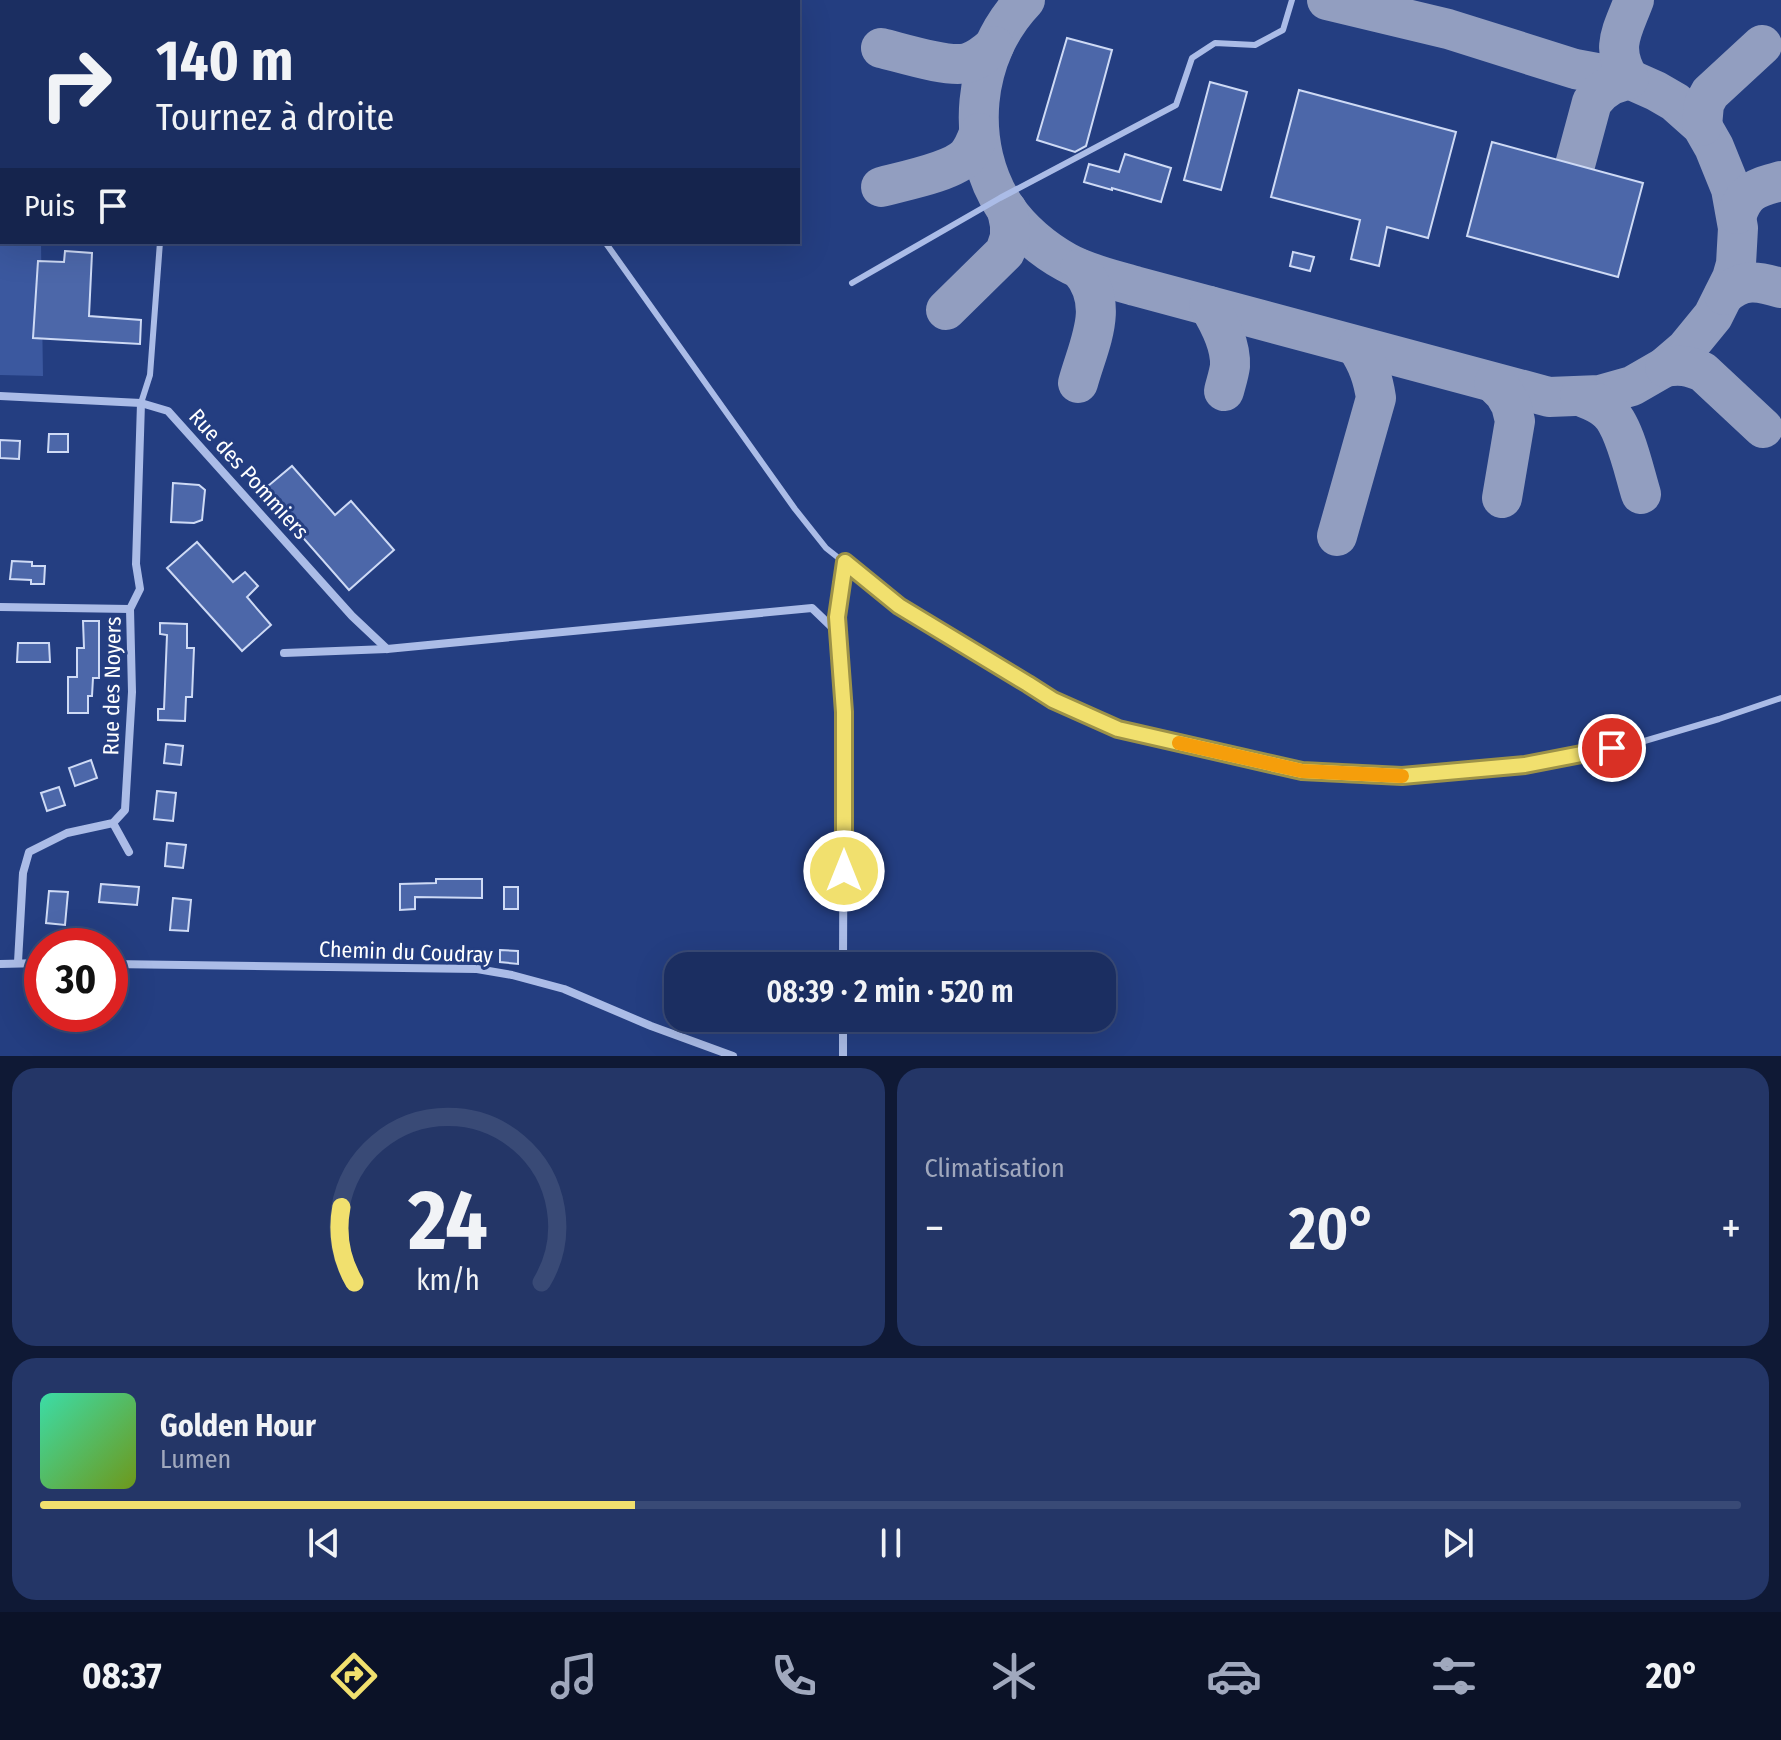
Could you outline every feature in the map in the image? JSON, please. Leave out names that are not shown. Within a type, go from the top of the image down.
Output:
[{"type":"street","name":"Rue des Pommiers","points":[[0,396],[141,403],[168,411],[352,616],[387,649]]},
{"type":"street","name":"Rue des Noyers","points":[[113,823],[125,810],[132,692],[130,609],[140,589],[136,551],[141,403]]},
{"type":"street","points":[[0,607],[130,609]]},
{"type":"street","points":[[284,653],[387,649],[812,608],[838,633],[844,712],[843,952]]},
{"type":"street","points":[[18,962],[23,873],[29,852],[67,833],[113,823],[129,852]]},
{"type":"street","points":[[0,964],[24,962]]},
{"type":"street","name":"Chemin du Coudray","points":[[128,964],[477,969],[564,989],[733,1056]]},
{"type":"street","points":[[843,1032],[843,1056]]},
{"type":"lane","points":[[852,283],[1000,198],[1176,105],[1192,58],[1215,43],[1255,45],[1283,30],[1292,0]]},
{"type":"lane","points":[[141,403],[150,375],[160,244]]},
{"type":"lane","points":[[606,244],[826,548],[899,606],[1053,700],[1118,729],[1302,771],[1402,776],[1525,765],[1641,742],[1781,698]]},
{"type":"lane","points":[[838,633],[837,617],[845,562]]},
{"type":"shaded area","points":[[0,244],[41,244],[43,376],[0,375]]},
{"type":"building","points":[[1067,38],[1112,50],[1086,146],[1075,152],[1037,140]]},
{"type":"building","points":[[1210,82],[1247,92],[1221,190],[1184,180]]},
{"type":"building","points":[[1299,90],[1456,132],[1428,238],[1387,227],[1379,266],[1351,259],[1360,220],[1271,197]]},
{"type":"building","points":[[1492,142],[1643,183],[1618,277],[1467,236]]},
{"type":"building","points":[[1125,154],[1171,168],[1161,202],[1084,182],[1089,164],[1119,172]]},
{"type":"building","points":[[65,251],[92,253],[89,316],[141,320],[140,344],[33,338],[38,261],[64,262]]},
{"type":"building","points":[[1293,252],[1314,257],[1310,271],[1290,266]]},
{"type":"building","points":[[49,434],[68,434],[68,452],[48,452]]},
{"type":"building","points":[[0,440],[20,441],[19,459],[0,458]]},
{"type":"building","points":[[292,466],[335,515],[351,501],[394,550],[349,590],[262,491]]},
{"type":"building","points":[[173,483],[199,485],[205,490],[202,520],[194,523],[171,522]]},
{"type":"building","points":[[197,542],[233,582],[245,572],[258,586],[247,597],[271,625],[242,651],[167,568]]},
{"type":"building","points":[[12,561],[45,566],[44,584],[10,579]]},
{"type":"building","points":[[83,621],[99,621],[99,678],[93,678],[92,696],[88,696],[88,713],[68,713],[68,677],[77,677],[77,648],[84,648]]},
{"type":"building","points":[[160,623],[187,624],[187,648],[194,648],[192,697],[186,697],[185,721],[158,720],[158,709],[164,709],[167,635],[160,634]]},
{"type":"building","points":[[18,643],[49,643],[50,662],[17,662]]},
{"type":"building","points":[[166,744],[183,746],[181,765],[164,763]]},
{"type":"building","points":[[91,760],[97,778],[75,786],[69,768]]},
{"type":"building","points":[[59,787],[65,805],[47,811],[41,793]]},
{"type":"building","points":[[157,791],[176,793],[173,821],[154,819]]},
{"type":"building","points":[[167,843],[186,845],[183,868],[165,866]]},
{"type":"building","points":[[436,879],[482,879],[482,898],[415,897],[415,909],[400,910],[400,884],[436,883]]},
{"type":"building","points":[[101,884],[139,887],[137,905],[99,902]]},
{"type":"building","points":[[504,887],[518,887],[518,909],[504,909]]},
{"type":"building","points":[[49,891],[68,892],[65,925],[46,923]]},
{"type":"building","points":[[173,898],[191,900],[188,931],[170,930]]},
{"type":"building","points":[[500,950],[518,951],[518,964],[500,962]]},
{"type":"taxiway","points":[[1025,0],[1007,22],[984,73],[979,129],[983,157],[992,184],[1012,217],[1033,239],[1066,262],[1135,286],[1549,397],[1600,395],[1632,386],[1665,367],[1686,349],[1713,316],[1736,264],[1738,228],[1731,189],[1702,126],[1675,102],[1629,79],[1575,69],[1448,29],[1327,0]]},
{"type":"taxiway","points":[[1575,165],[1592,102],[1611,85],[1629,79],[1619,48],[1634,0]]},
{"type":"taxiway","points":[[1702,126],[1704,104],[1710,93],[1762,45]]},
{"type":"taxiway","points":[[881,48],[937,62],[959,64],[975,60],[994,46]]},
{"type":"taxiway","points":[[881,187],[927,175],[960,162],[971,151],[979,133]]},
{"type":"taxiway","points":[[1737,214],[1749,194],[1781,181]]},
{"type":"taxiway","points":[[946,310],[1005,252],[1010,237],[1007,210]]},
{"type":"taxiway","points":[[1078,383],[1092,339],[1096,310],[1089,283],[1080,269]]},
{"type":"taxiway","points":[[1724,295],[1751,282],[1781,288]]},
{"type":"taxiway","points":[[1209,306],[1229,350],[1230,366],[1224,391]]},
{"type":"taxiway","points":[[1337,536],[1376,398],[1370,371],[1357,347]]},
{"type":"taxiway","points":[[1665,367],[1684,366],[1703,372],[1763,428]]},
{"type":"taxiway","points":[[1494,383],[1511,405],[1515,421],[1502,498]]},
{"type":"taxiway","points":[[1580,396],[1602,406],[1614,418],[1624,438],[1641,494]]},
{"type":"slow traffic","points":[[1179,743],[1302,771],[1402,776]]},
{"type":"route","points":[[844,871],[844,712],[837,617],[845,562],[899,606],[1053,700],[1118,729],[1302,771],[1402,776],[1525,765],[1612,748]]}]
